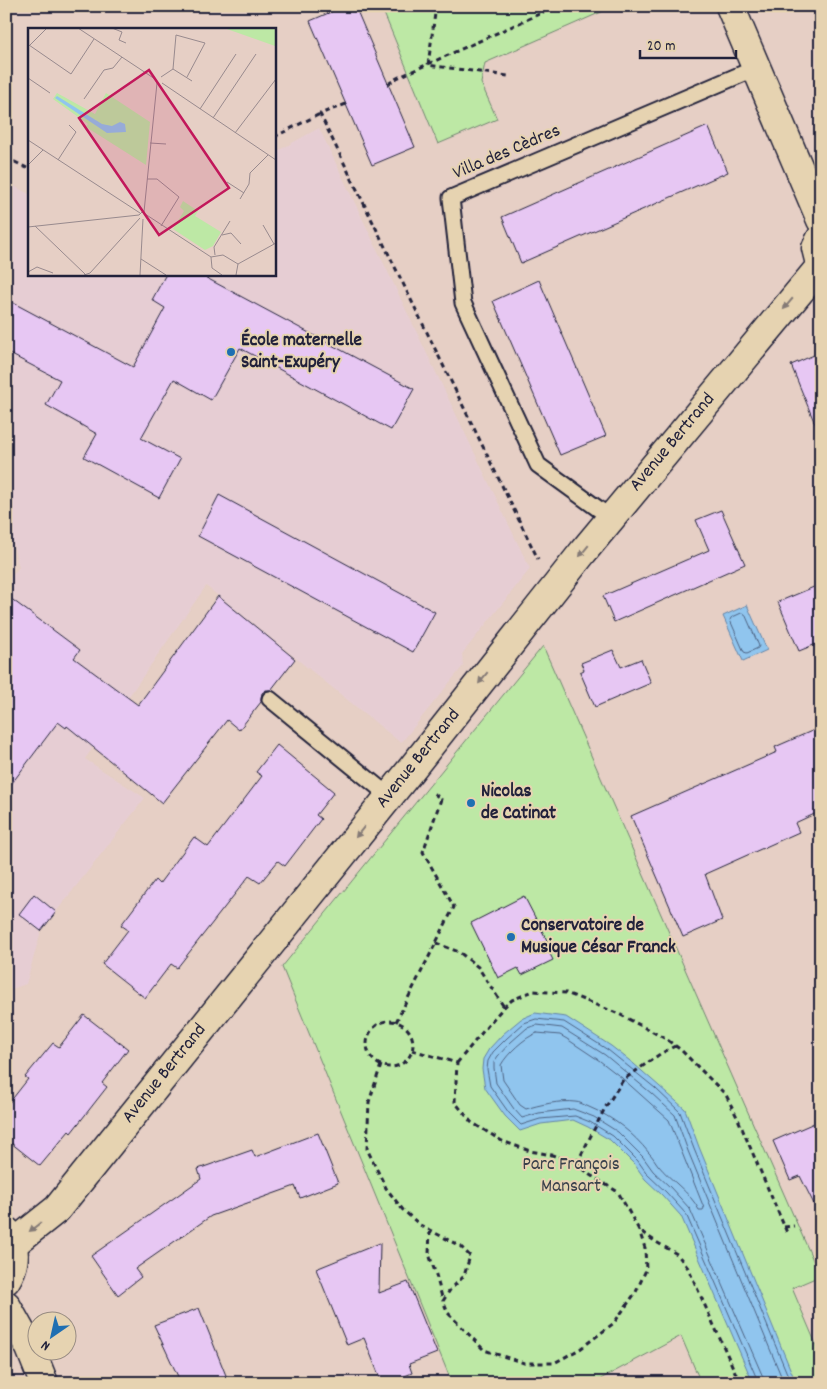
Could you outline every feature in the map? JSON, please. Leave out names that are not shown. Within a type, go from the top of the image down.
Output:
[{"type":"street","points":[[730,6],[821,220]]},
{"type":"street","points":[[820,268],[816,248],[821,238]]},
{"type":"street","name":"Avenue Bertrand","points":[[10,1237],[57,1209],[611,518],[820,268]]},
{"type":"street","points":[[6,1280],[15,1256],[10,1237]]},
{"type":"street","points":[[6,1304],[30,1348],[44,1383]]},
{"type":"lane","name":"Villa des Cèdres","points":[[611,518],[538,465],[464,304],[451,198],[756,68]]},
{"type":"lane","points":[[270,699],[389,796]]},
{"type":"path","points":[[428,65],[436,6]]},
{"type":"path","points":[[388,84],[397,78],[558,6]]},
{"type":"path","points":[[428,65],[508,76]]},
{"type":"path","points":[[275,136],[320,114],[346,104]]},
{"type":"path","points":[[320,114],[553,590]]},
{"type":"path","points":[[6,165],[15,162],[28,168]]},
{"type":"path","points":[[396,1022],[454,907],[424,852],[441,800],[409,772]]},
{"type":"path","points":[[436,943],[459,952],[478,968],[504,1007]]},
{"type":"path","points":[[430,1230],[429,1254],[448,1313],[484,1350],[524,1363],[554,1363],[580,1349],[614,1323],[636,1292],[646,1270],[645,1248],[639,1230],[618,1192],[590,1175],[577,1163],[552,1155],[530,1151],[502,1141],[471,1122],[455,1102],[457,1063],[504,1007],[512,1000],[533,991],[566,993],[619,1014],[681,1050],[726,1095],[788,1236]]},
{"type":"path","points":[[396,1022],[403,1025],[412,1036],[412,1050],[404,1063],[389,1067],[374,1061],[367,1048],[367,1040],[370,1033],[381,1023],[396,1022]]},
{"type":"path","points":[[577,1163],[605,1108],[623,1080],[660,1054],[675,1046]]},
{"type":"path","points":[[412,1050],[457,1063]]},
{"type":"path","points":[[381,1065],[369,1102],[368,1149],[386,1188],[403,1210],[420,1225],[460,1246],[470,1256],[464,1276],[450,1290],[443,1301]]},
{"type":"path","points":[[784,1227],[794,1226]]},
{"type":"path","points":[[639,1230],[677,1254],[688,1268],[740,1383]]},
{"type":"shaded area","points":[[319,128],[530,569],[462,654],[463,666],[401,743],[206,586],[85,759],[145,798],[41,931],[26,984],[6,991],[6,584],[19,567],[6,518],[6,182],[28,193],[28,275],[275,275],[275,152]]},
{"type":"green space","points":[[381,6],[615,6],[485,63],[481,83],[497,119],[438,144]]},
{"type":"green space","name":"Parc François Mansart","points":[[543,646],[820,1276],[792,1288],[821,1356],[821,1383],[701,1383],[681,1336],[593,1383],[452,1383],[282,967]]},
{"type":"water","points":[[747,605],[767,650],[743,661],[723,616]]},
{"type":"water","points":[[535,1013],[566,1017],[611,1046],[685,1109],[796,1383],[753,1383],[681,1216],[610,1140],[573,1120],[541,1124],[520,1131],[505,1116],[485,1088],[482,1069],[483,1059],[489,1049],[521,1019]]},
{"type":"building","points":[[345,6],[355,6],[415,147],[372,165],[310,21]]},
{"type":"building","points":[[708,126],[728,172],[521,263],[502,217]]},
{"type":"building","points":[[165,275],[201,275],[414,389],[391,430],[240,348],[211,400],[174,379],[141,438],[180,459],[159,498],[84,457],[97,434],[46,405],[60,380],[6,352],[6,299],[133,367],[165,308],[152,300]]},
{"type":"building","points":[[539,280],[606,436],[560,455],[493,301]]},
{"type":"building","points":[[821,352],[821,436],[820,436],[791,365]]},
{"type":"building","points":[[219,495],[435,612],[413,652],[198,536]]},
{"type":"building","points":[[721,510],[745,564],[614,622],[603,596],[709,550],[696,520]]},
{"type":"building","points":[[821,584],[821,642],[799,651],[778,602]]},
{"type":"building","points":[[6,595],[80,650],[74,658],[138,705],[218,596],[295,659],[271,690],[266,690],[262,693],[261,702],[239,730],[227,720],[162,803],[67,726],[66,728],[58,722],[6,791]]},
{"type":"building","points":[[613,650],[621,667],[641,659],[651,683],[595,707],[580,672],[584,670],[581,663]]},
{"type":"building","points":[[821,727],[821,811],[795,823],[799,832],[705,874],[722,920],[683,937],[631,816],[777,752],[775,747]]},
{"type":"building","points":[[277,745],[334,792],[316,815],[321,819],[285,866],[278,861],[260,883],[249,876],[177,968],[171,964],[145,998],[102,964],[128,930],[121,925],[155,880],[159,884],[194,837],[208,847],[262,776],[256,772]]},
{"type":"building","points":[[34,894],[56,912],[41,931],[19,914]]},
{"type":"building","name":"Conservatoire de Musique César Franck","points":[[524,896],[552,950],[549,952],[553,960],[522,975],[518,968],[498,978],[471,923]]},
{"type":"building","points":[[84,1015],[128,1049],[102,1083],[107,1087],[71,1133],[69,1131],[40,1166],[6,1139],[6,1107],[28,1079],[25,1077],[53,1043],[59,1047]]},
{"type":"building","points":[[821,1120],[821,1218],[800,1176],[790,1180],[773,1141]]},
{"type":"building","points":[[318,1133],[338,1183],[300,1198],[295,1186],[211,1216],[135,1269],[141,1277],[118,1295],[91,1256],[201,1179],[198,1169],[252,1150],[255,1157]]},
{"type":"building","points":[[380,1243],[379,1293],[408,1282],[437,1353],[409,1364],[412,1373],[388,1383],[382,1383],[364,1338],[347,1345],[316,1269]]},
{"type":"building","points":[[199,1308],[229,1383],[181,1383],[154,1325]]},
{"type":"place","name":"École maternelle Saint-Exupéry","points":[[231,352]]},
{"type":"place","name":"Nicolas de Catinat","points":[[471,803]]},
{"type":"place","name":"Conservatoire de Musique César Franck","points":[[511,937]]}]
